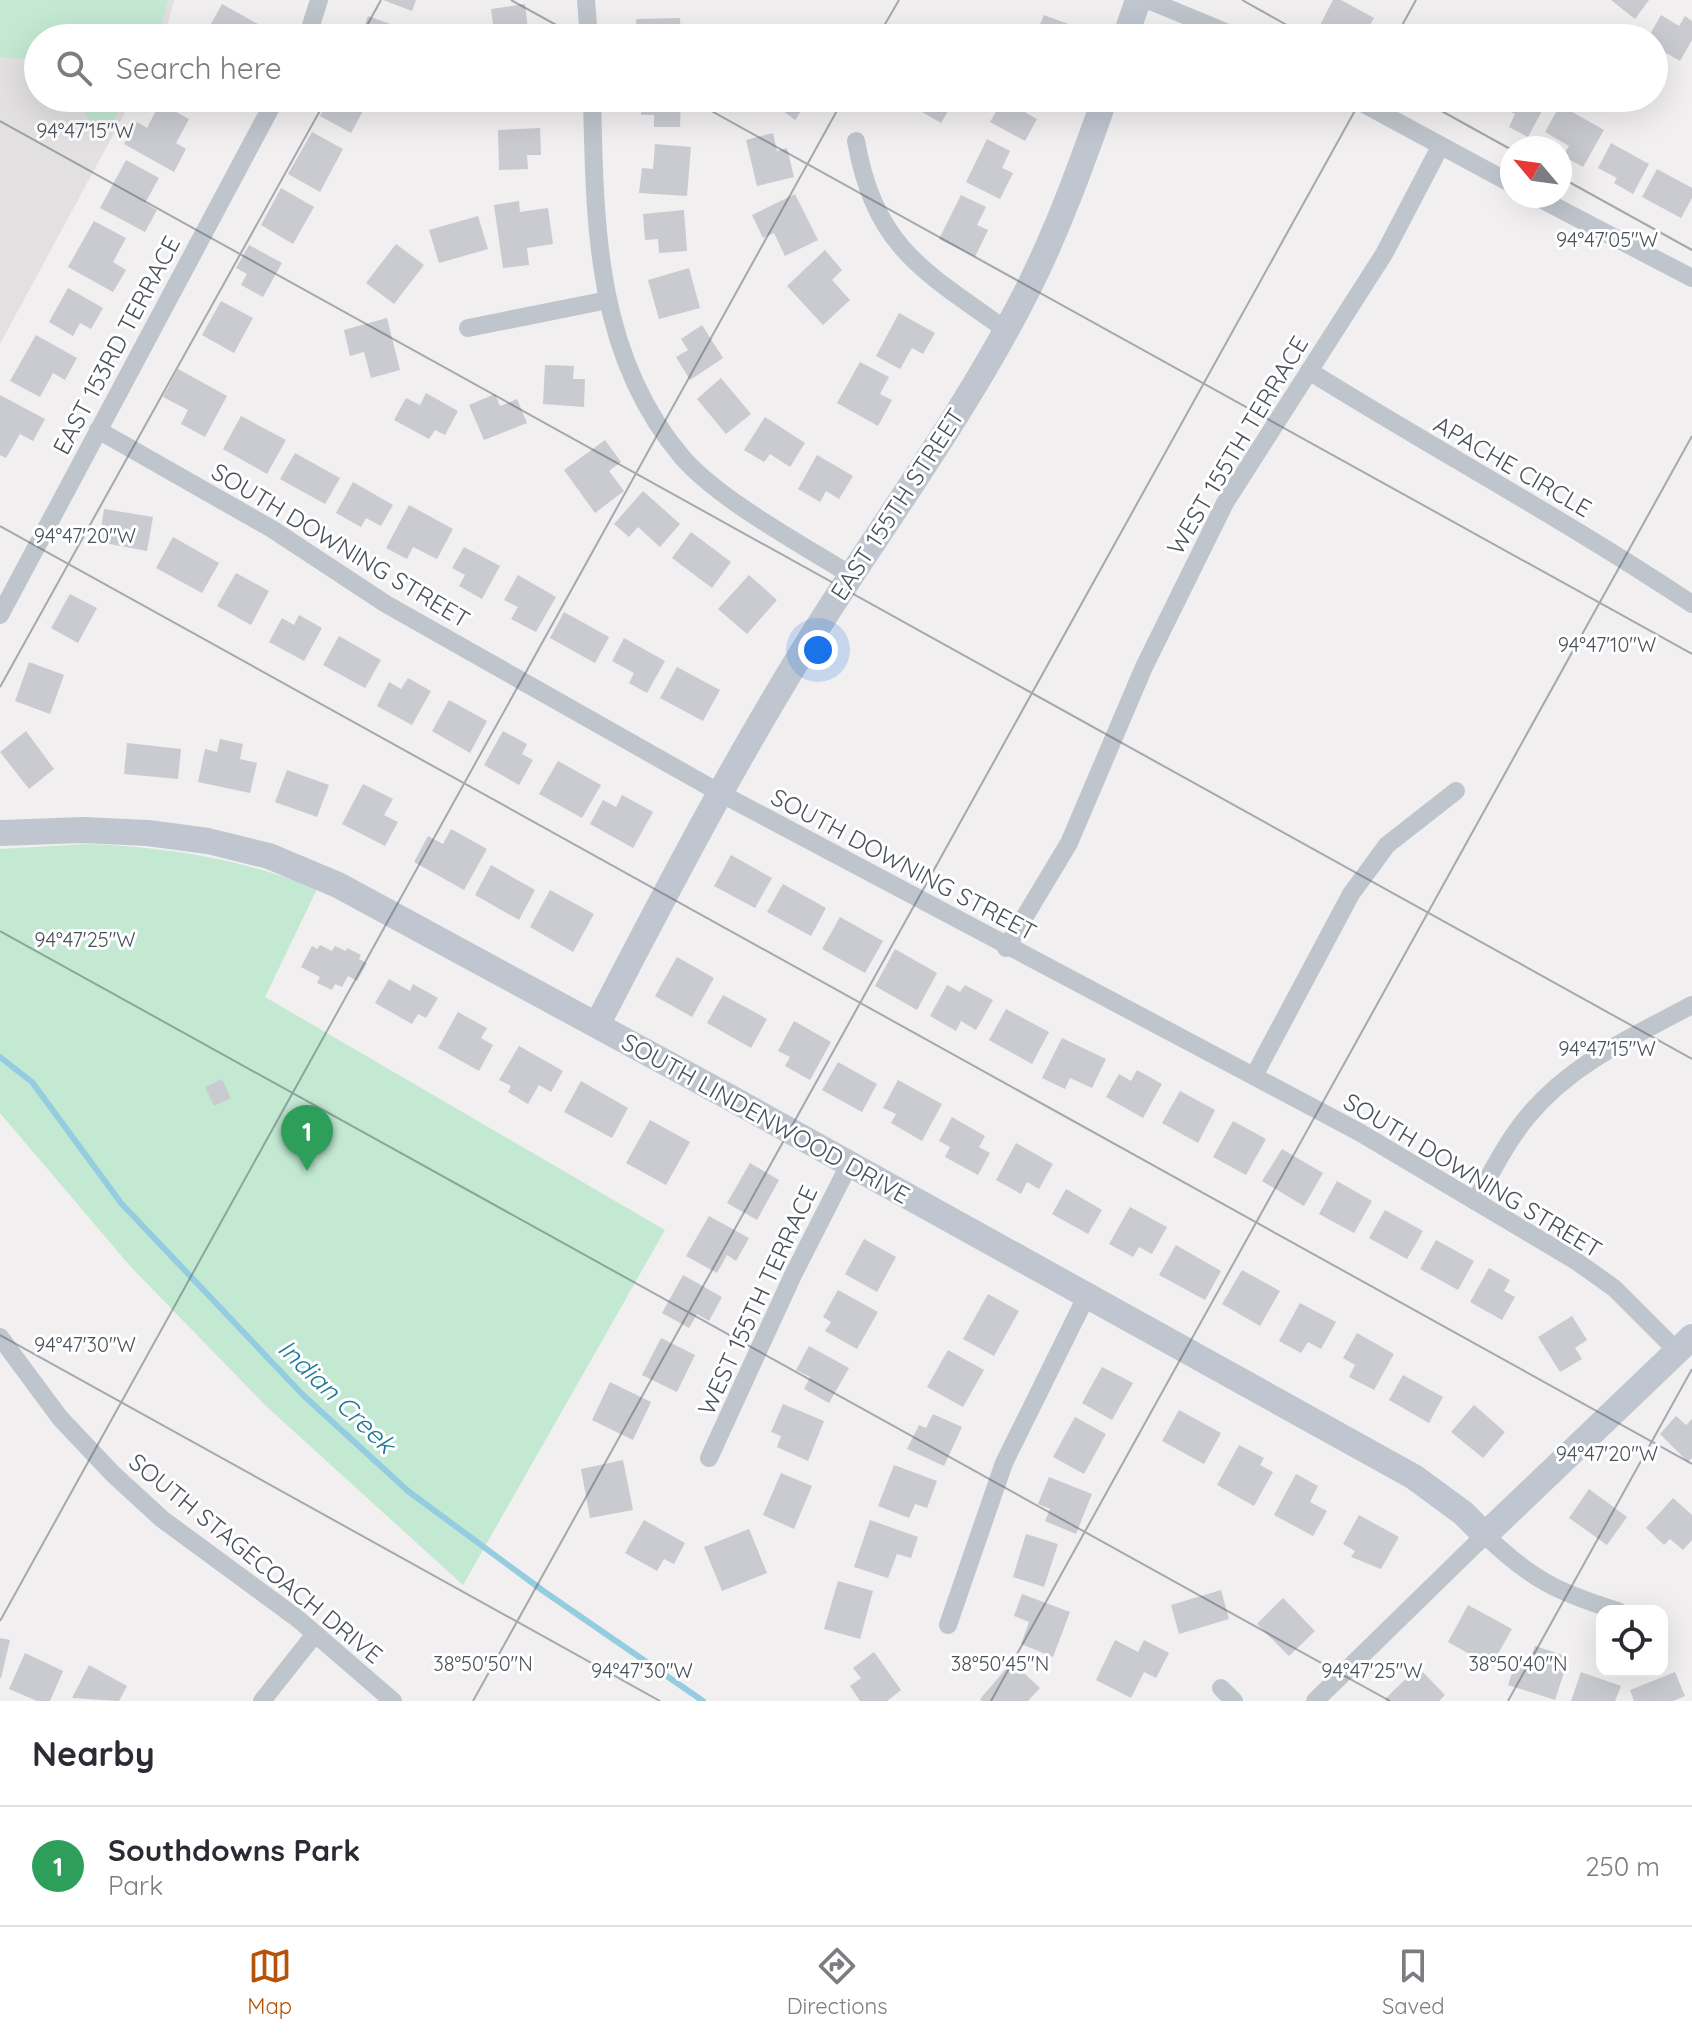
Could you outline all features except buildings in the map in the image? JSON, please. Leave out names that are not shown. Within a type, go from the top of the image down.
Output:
[{"type":"street","points":[[311,24],[319,0]]},
{"type":"street","points":[[586,0],[588,24]]},
{"type":"street","points":[[1130,24],[1138,0]]},
{"type":"street","points":[[1148,0],[1206,24]]},
{"type":"street","name":"EAST 153RD TERRACE","points":[[0,615],[268,112]]},
{"type":"street","points":[[592,112],[595,228],[608,300],[621,354],[651,412],[684,458],[741,505],[852,576]]},
{"type":"street","name":"EAST 155TH STREET","points":[[597,1025],[720,793],[1005,329],[1071,197],[1100,112]]},
{"type":"street","points":[[1378,112],[1500,178]]},
{"type":"street","points":[[856,141],[863,181],[889,235],[920,269],[1005,329]]},
{"type":"street","name":"WEST 155TH TERRACE","points":[[1006,948],[1069,843],[1183,581],[1225,503],[1384,254],[1440,147]]},
{"type":"street","points":[[1558,208],[1692,278]]},
{"type":"street","points":[[468,328],[608,300]]},
{"type":"street","name":"APACHE CIRCLE","points":[[1309,371],[1443,455],[1601,544],[1692,604]]},
{"type":"street","name":"SOUTH DOWNING STREET","points":[[98,430],[272,529],[386,604],[720,793],[1006,948],[1359,1132],[1576,1261],[1685,1344]]},
{"type":"street","points":[[1254,1076],[1351,894],[1387,845],[1456,791]]},
{"type":"street","name":"SOUTH LINDENWOOD DRIVE","points":[[0,833],[148,833],[208,841],[269,856],[338,885],[850,1163],[1414,1477],[1463,1513],[1512,1560],[1558,1592],[1599,1605]]},
{"type":"street","points":[[1475,1201],[1517,1131],[1554,1088],[1599,1054],[1692,1005]]},
{"type":"street","name":"WEST 155TH TERRACE","points":[[709,1458],[793,1275],[850,1163]]},
{"type":"street","points":[[948,1625],[1004,1463],[1087,1295]]},
{"type":"street","name":"SOUTH STAGECOACH DRIVE","points":[[0,1337],[60,1418],[113,1474],[162,1519],[315,1634],[393,1701]]},
{"type":"street","points":[[1315,1701],[1685,1344]]},
{"type":"street","points":[[262,1701],[315,1634]]},
{"type":"shaded area","points":[[0,0],[174,0],[168,24],[24,24],[24,112],[125,112],[0,344]]},
{"type":"green space","points":[[0,0],[168,0],[161,24],[24,24],[24,60],[0,57]]},
{"type":"green space","points":[[85,112],[118,112],[101,143]]},
{"type":"green space","points":[[88,844],[204,856],[261,870],[317,889],[265,997],[665,1230],[463,1585],[266,1406],[130,1266],[0,1113],[0,849]]},
{"type":"waterway","name":"Indian Creek","points":[[0,1057],[32,1082],[121,1203],[303,1395],[408,1491],[542,1590],[703,1701]]},
{"type":"place","name":"Southdowns Park","points":[[307,1171]]}]
